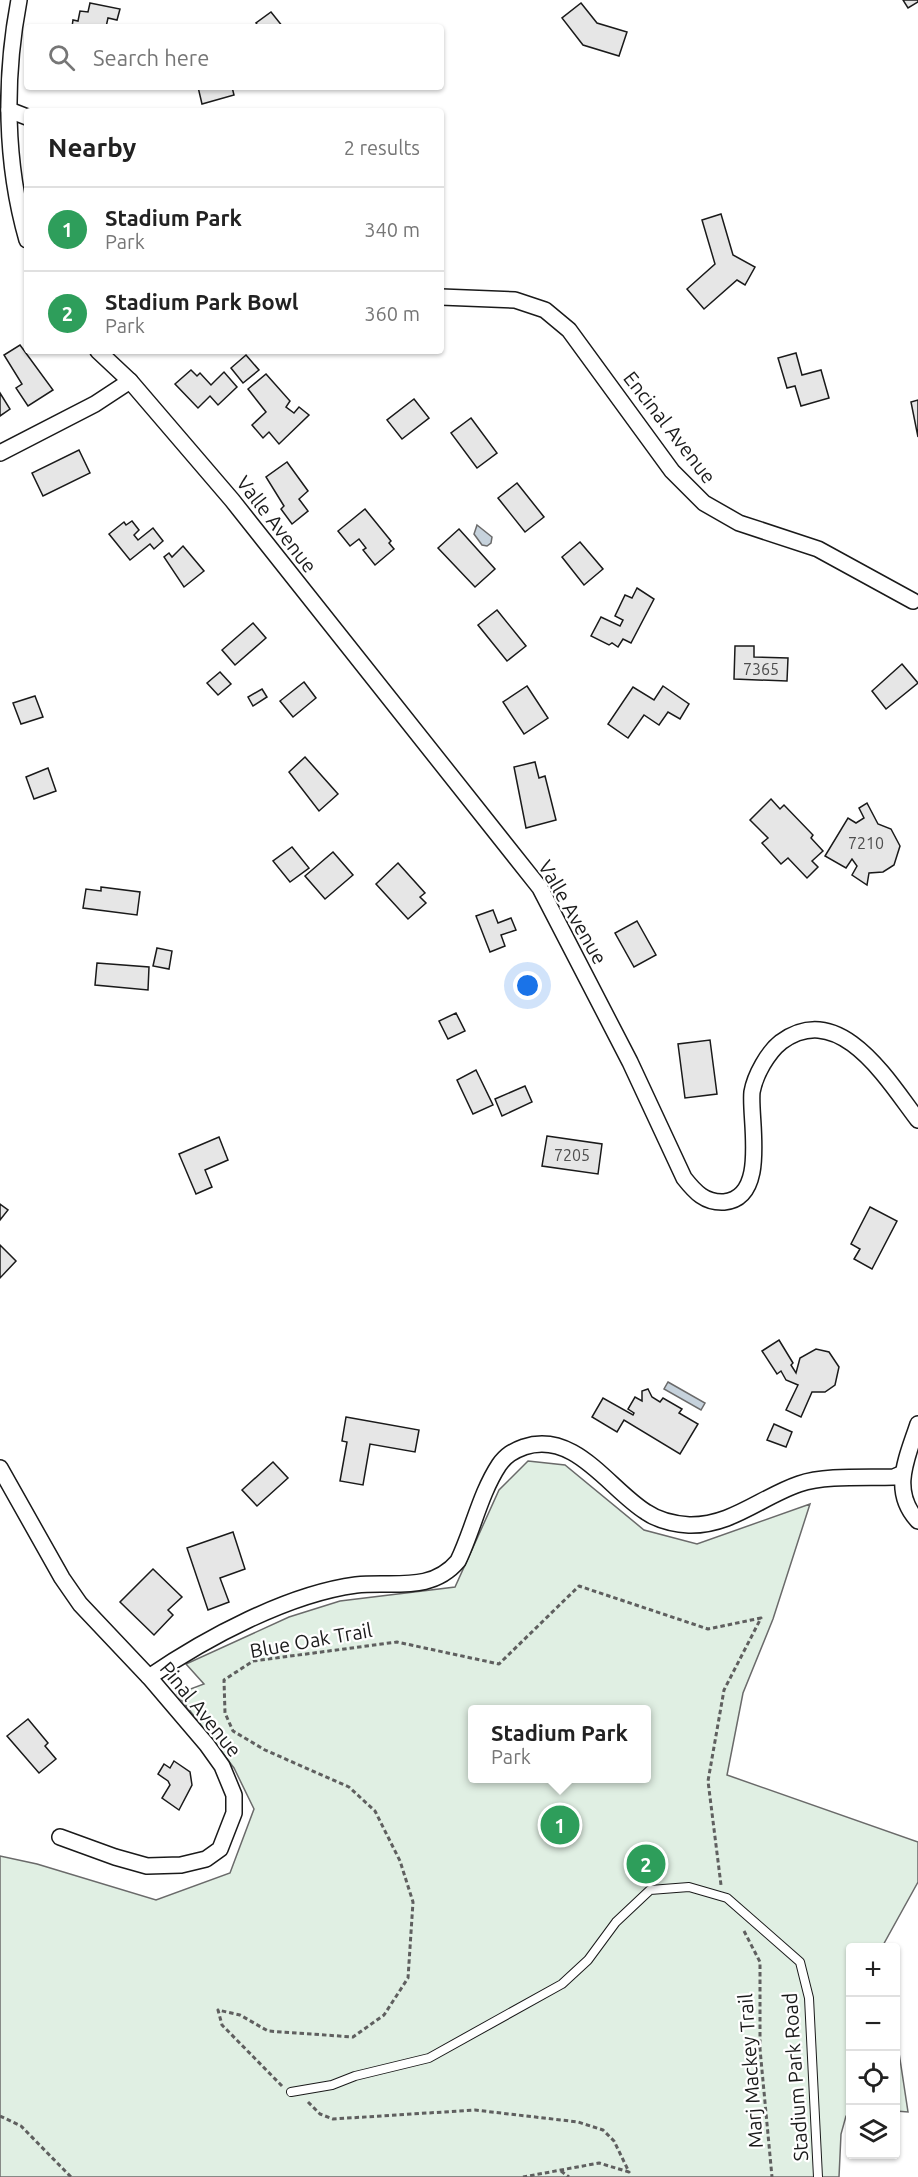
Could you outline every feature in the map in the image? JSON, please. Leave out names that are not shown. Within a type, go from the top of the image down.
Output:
[{"type":"street","points":[[18,0],[9,110],[15,193],[24,228]]},
{"type":"street","points":[[9,110],[24,116]]},
{"type":"street","name":"Encinal Avenue","points":[[444,297],[515,300],[545,310],[569,330],[672,471],[704,503],[739,523],[818,549],[913,601]]},
{"type":"street","name":"Valle Avenue","points":[[101,354],[130,381],[232,500],[540,888],[630,1062],[684,1178],[697,1195],[718,1202],[730,1201],[746,1186],[754,1161],[752,1092],[759,1072],[769,1056],[792,1034],[817,1031],[831,1033],[855,1044],[872,1060],[918,1120]]},
{"type":"street","points":[[0,453],[95,404],[130,381]]},
{"type":"street","points":[[918,1424],[902,1474],[902,1486],[908,1508],[918,1521]]},
{"type":"street","points":[[149,1677],[187,1652],[269,1611],[344,1587],[424,1583],[450,1571],[458,1561],[488,1484],[500,1464],[508,1454],[535,1444],[558,1445],[577,1455],[646,1512],[668,1523],[691,1525],[738,1515],[801,1483],[894,1477],[902,1474]]},
{"type":"street","name":"Pinal Avenue","points":[[0,1468],[62,1578],[101,1627],[149,1677],[207,1745],[229,1779],[234,1795],[234,1813],[220,1849],[206,1859],[181,1865],[147,1866],[60,1837]]},
{"type":"lane","name":"Stadium Park Road","points":[[291,2092],[332,2085],[355,2076],[429,2058],[562,1984],[588,1960],[616,1922],[650,1890],[689,1887],[727,1898],[800,1962],[809,1998],[819,2177]]},
{"type":"path","name":"Blue Oak Trail","points":[[291,2092],[274,2081],[222,2025],[218,2010],[240,2015],[268,2031],[352,2037],[384,2015],[408,1978],[413,1902],[400,1861],[375,1811],[349,1787],[265,1750],[233,1731],[225,1713],[224,1680],[253,1661],[397,1642],[499,1664],[579,1586],[708,1629],[761,1618],[724,1690],[708,1781],[720,1884],[727,1898]]},
{"type":"path","name":"Marj Mackey Trail","points":[[743,1929],[760,1962],[760,2049],[772,2177]]},
{"type":"path","points":[[291,2092],[320,2114],[333,2119],[476,2110],[578,2122],[603,2130],[614,2140],[628,2172],[598,2163],[523,2177]]},
{"type":"path","points":[[0,2116],[21,2126],[71,2177]]},
{"type":"path","points":[[561,2170],[569,2177]]},
{"type":"green space","points":[[528,1461],[565,1465],[644,1530],[697,1544],[810,1504],[773,1619],[743,1693],[727,1775],[918,1842],[918,1882],[884,1943],[846,1943],[846,2116],[841,2134],[839,2177],[0,2177],[0,1856],[37,1864],[156,1900],[230,1873],[254,1809],[234,1768],[177,1694],[204,1684],[186,1664],[289,1617],[340,1601],[455,1587],[499,1490]]},
{"type":"green space","points":[[900,2059],[908,2112],[900,2111]]},
{"type":"shaded area","points":[[477,525],[492,537],[491,543],[487,546],[482,545],[474,534]]},
{"type":"shaded area","points":[[668,1382],[705,1403],[701,1410],[664,1389]]},
{"type":"building","points":[[903,0],[918,0],[918,2],[908,8]]},
{"type":"building","points":[[90,3],[120,9],[117,20],[108,18],[107,24],[72,24],[73,20],[78,21],[80,11],[88,12]]},
{"type":"building","points":[[581,3],[597,23],[627,32],[619,56],[583,45],[562,18]]},
{"type":"building","points":[[271,12],[281,24],[257,24]]},
{"type":"building","points":[[199,90],[233,90],[234,95],[202,104]]},
{"type":"building","points":[[721,214],[733,255],[755,267],[745,285],[737,280],[704,309],[687,289],[715,264],[702,220]]},
{"type":"building","points":[[20,345],[24,354],[27,354],[53,390],[28,406],[16,388],[22,384],[4,355]]},
{"type":"building","points":[[796,353],[802,375],[821,370],[829,398],[801,406],[795,386],[787,388],[778,358]]},
{"type":"building","points":[[246,355],[259,370],[243,383],[231,368]]},
{"type":"building","points":[[191,370],[197,376],[200,373],[211,385],[224,372],[237,387],[218,405],[210,396],[198,408],[175,384]]},
{"type":"building","points":[[266,374],[290,401],[286,407],[294,413],[299,407],[309,415],[279,444],[269,432],[263,438],[252,425],[266,412],[248,389]]},
{"type":"building","points":[[0,393],[10,409],[0,416]]},
{"type":"building","points":[[414,399],[429,418],[402,439],[387,420]]},
{"type":"building","points":[[918,400],[918,437],[911,402]]},
{"type":"building","points":[[471,418],[497,453],[477,468],[451,433]]},
{"type":"building","points":[[79,450],[90,473],[43,496],[32,473]]},
{"type":"building","points":[[287,462],[308,491],[299,499],[308,511],[292,524],[281,509],[284,506],[266,477]]},
{"type":"building","points":[[517,483],[544,517],[525,532],[498,498]]},
{"type":"building","points":[[365,509],[391,541],[389,543],[394,549],[375,565],[363,550],[366,548],[359,539],[350,546],[338,531]]},
{"type":"building","points":[[132,521],[139,530],[134,535],[138,540],[153,528],[163,541],[154,549],[150,544],[130,560],[109,534],[124,522],[126,525]]},
{"type":"building","points":[[459,529],[495,569],[475,587],[438,548]]},
{"type":"building","points":[[580,542],[603,569],[584,585],[562,557]]},
{"type":"building","points":[[183,546],[204,571],[184,587],[164,557],[169,553],[172,557]]},
{"type":"building","points":[[637,588],[654,599],[631,643],[623,639],[618,647],[591,636],[601,617],[620,626],[623,620],[615,616],[625,595],[632,598]]},
{"type":"building","points":[[497,610],[526,646],[507,661],[478,625]]},
{"type":"building","points":[[253,623],[266,638],[235,665],[222,650]]},
{"type":"building","points":[[735,646],[754,646],[754,657],[788,658],[787,681],[734,679]]},
{"type":"building","points":[[902,664],[918,683],[886,709],[872,691]]},
{"type":"building","points":[[220,672],[231,684],[218,695],[207,683]]},
{"type":"building","points":[[304,682],[316,698],[293,717],[280,701]]},
{"type":"building","points":[[527,686],[548,718],[524,734],[503,702]]},
{"type":"building","points":[[663,686],[689,704],[680,719],[668,712],[659,725],[644,715],[628,738],[608,724],[633,687],[654,700]]},
{"type":"building","points":[[262,689],[267,697],[253,706],[248,697]]},
{"type":"building","points":[[35,696],[43,717],[21,724],[13,703]]},
{"type":"building","points":[[305,757],[338,794],[319,811],[289,772]]},
{"type":"building","points":[[535,762],[539,778],[545,776],[556,820],[526,828],[514,767]]},
{"type":"building","points":[[48,768],[56,791],[34,799],[26,777]]},
{"type":"building","points":[[771,799],[780,809],[784,805],[813,835],[811,838],[823,851],[812,861],[818,867],[807,878],[788,858],[781,864],[762,843],[768,838],[750,820]]},
{"type":"building","points":[[867,803],[878,824],[891,829],[900,846],[894,865],[883,872],[869,873],[867,885],[852,875],[857,866],[852,859],[846,868],[825,856],[848,818],[856,823],[864,818],[859,808]]},
{"type":"building","points":[[292,847],[309,868],[290,882],[273,861]]},
{"type":"building","points":[[333,852],[353,875],[325,899],[305,876]]},
{"type":"building","points":[[398,863],[425,893],[420,897],[426,903],[408,919],[376,884]]},
{"type":"building","points":[[101,887],[140,892],[137,915],[83,908],[86,889],[101,891]]},
{"type":"building","points":[[493,910],[498,923],[511,918],[516,930],[501,935],[505,946],[490,952],[476,916]]},
{"type":"building","points":[[637,921],[656,955],[634,967],[615,933]]},
{"type":"building","points":[[157,948],[172,951],[169,969],[153,966]]},
{"type":"building","points":[[97,963],[149,967],[148,990],[95,985]]},
{"type":"building","points":[[456,1013],[465,1031],[448,1039],[439,1021]]},
{"type":"building","points":[[710,1040],[717,1094],[685,1098],[678,1044]]},
{"type":"building","points":[[476,1070],[493,1105],[473,1114],[457,1080]]},
{"type":"building","points":[[525,1086],[532,1102],[502,1116],[495,1099]]},
{"type":"building","points":[[547,1136],[602,1144],[598,1174],[542,1166]]},
{"type":"building","points":[[219,1137],[228,1160],[205,1170],[212,1187],[196,1194],[179,1154]]},
{"type":"building","points":[[0,1204],[8,1210],[0,1220]]},
{"type":"building","points":[[870,1207],[897,1221],[872,1269],[854,1259],[860,1249],[851,1244]]},
{"type":"building","points":[[0,1245],[16,1261],[0,1278]]},
{"type":"building","points":[[779,1340],[793,1363],[791,1365],[796,1373],[800,1358],[816,1349],[829,1352],[839,1367],[835,1385],[825,1392],[812,1392],[801,1417],[786,1410],[798,1385],[786,1380],[781,1371],[777,1374],[762,1351]]},
{"type":"building","points":[[648,1389],[652,1397],[660,1402],[663,1398],[682,1409],[679,1413],[698,1424],[680,1454],[624,1420],[617,1432],[592,1417],[603,1398],[633,1415],[634,1413],[628,1409],[635,1397],[642,1401],[642,1391]]},
{"type":"building","points":[[346,1417],[419,1430],[415,1452],[370,1444],[363,1485],[340,1481],[347,1442],[342,1441]]},
{"type":"building","points":[[774,1424],[792,1432],[786,1447],[767,1440]]},
{"type":"building","points":[[273,1462],[288,1478],[257,1506],[242,1490]]},
{"type":"building","points":[[233,1532],[245,1569],[220,1578],[229,1602],[208,1610],[187,1548]]},
{"type":"building","points":[[153,1569],[182,1597],[168,1610],[173,1615],[154,1635],[120,1602]]},
{"type":"building","points":[[28,1719],[48,1743],[45,1746],[56,1759],[39,1773],[7,1736]]},
{"type":"building","points":[[174,1761],[190,1772],[192,1785],[179,1810],[162,1798],[170,1785],[158,1774],[164,1764],[170,1768]]},
{"type":"place","name":"Stadium Park","points":[[560,1825]]},
{"type":"place","name":"Stadium Park Bowl","points":[[646,1864]]}]
